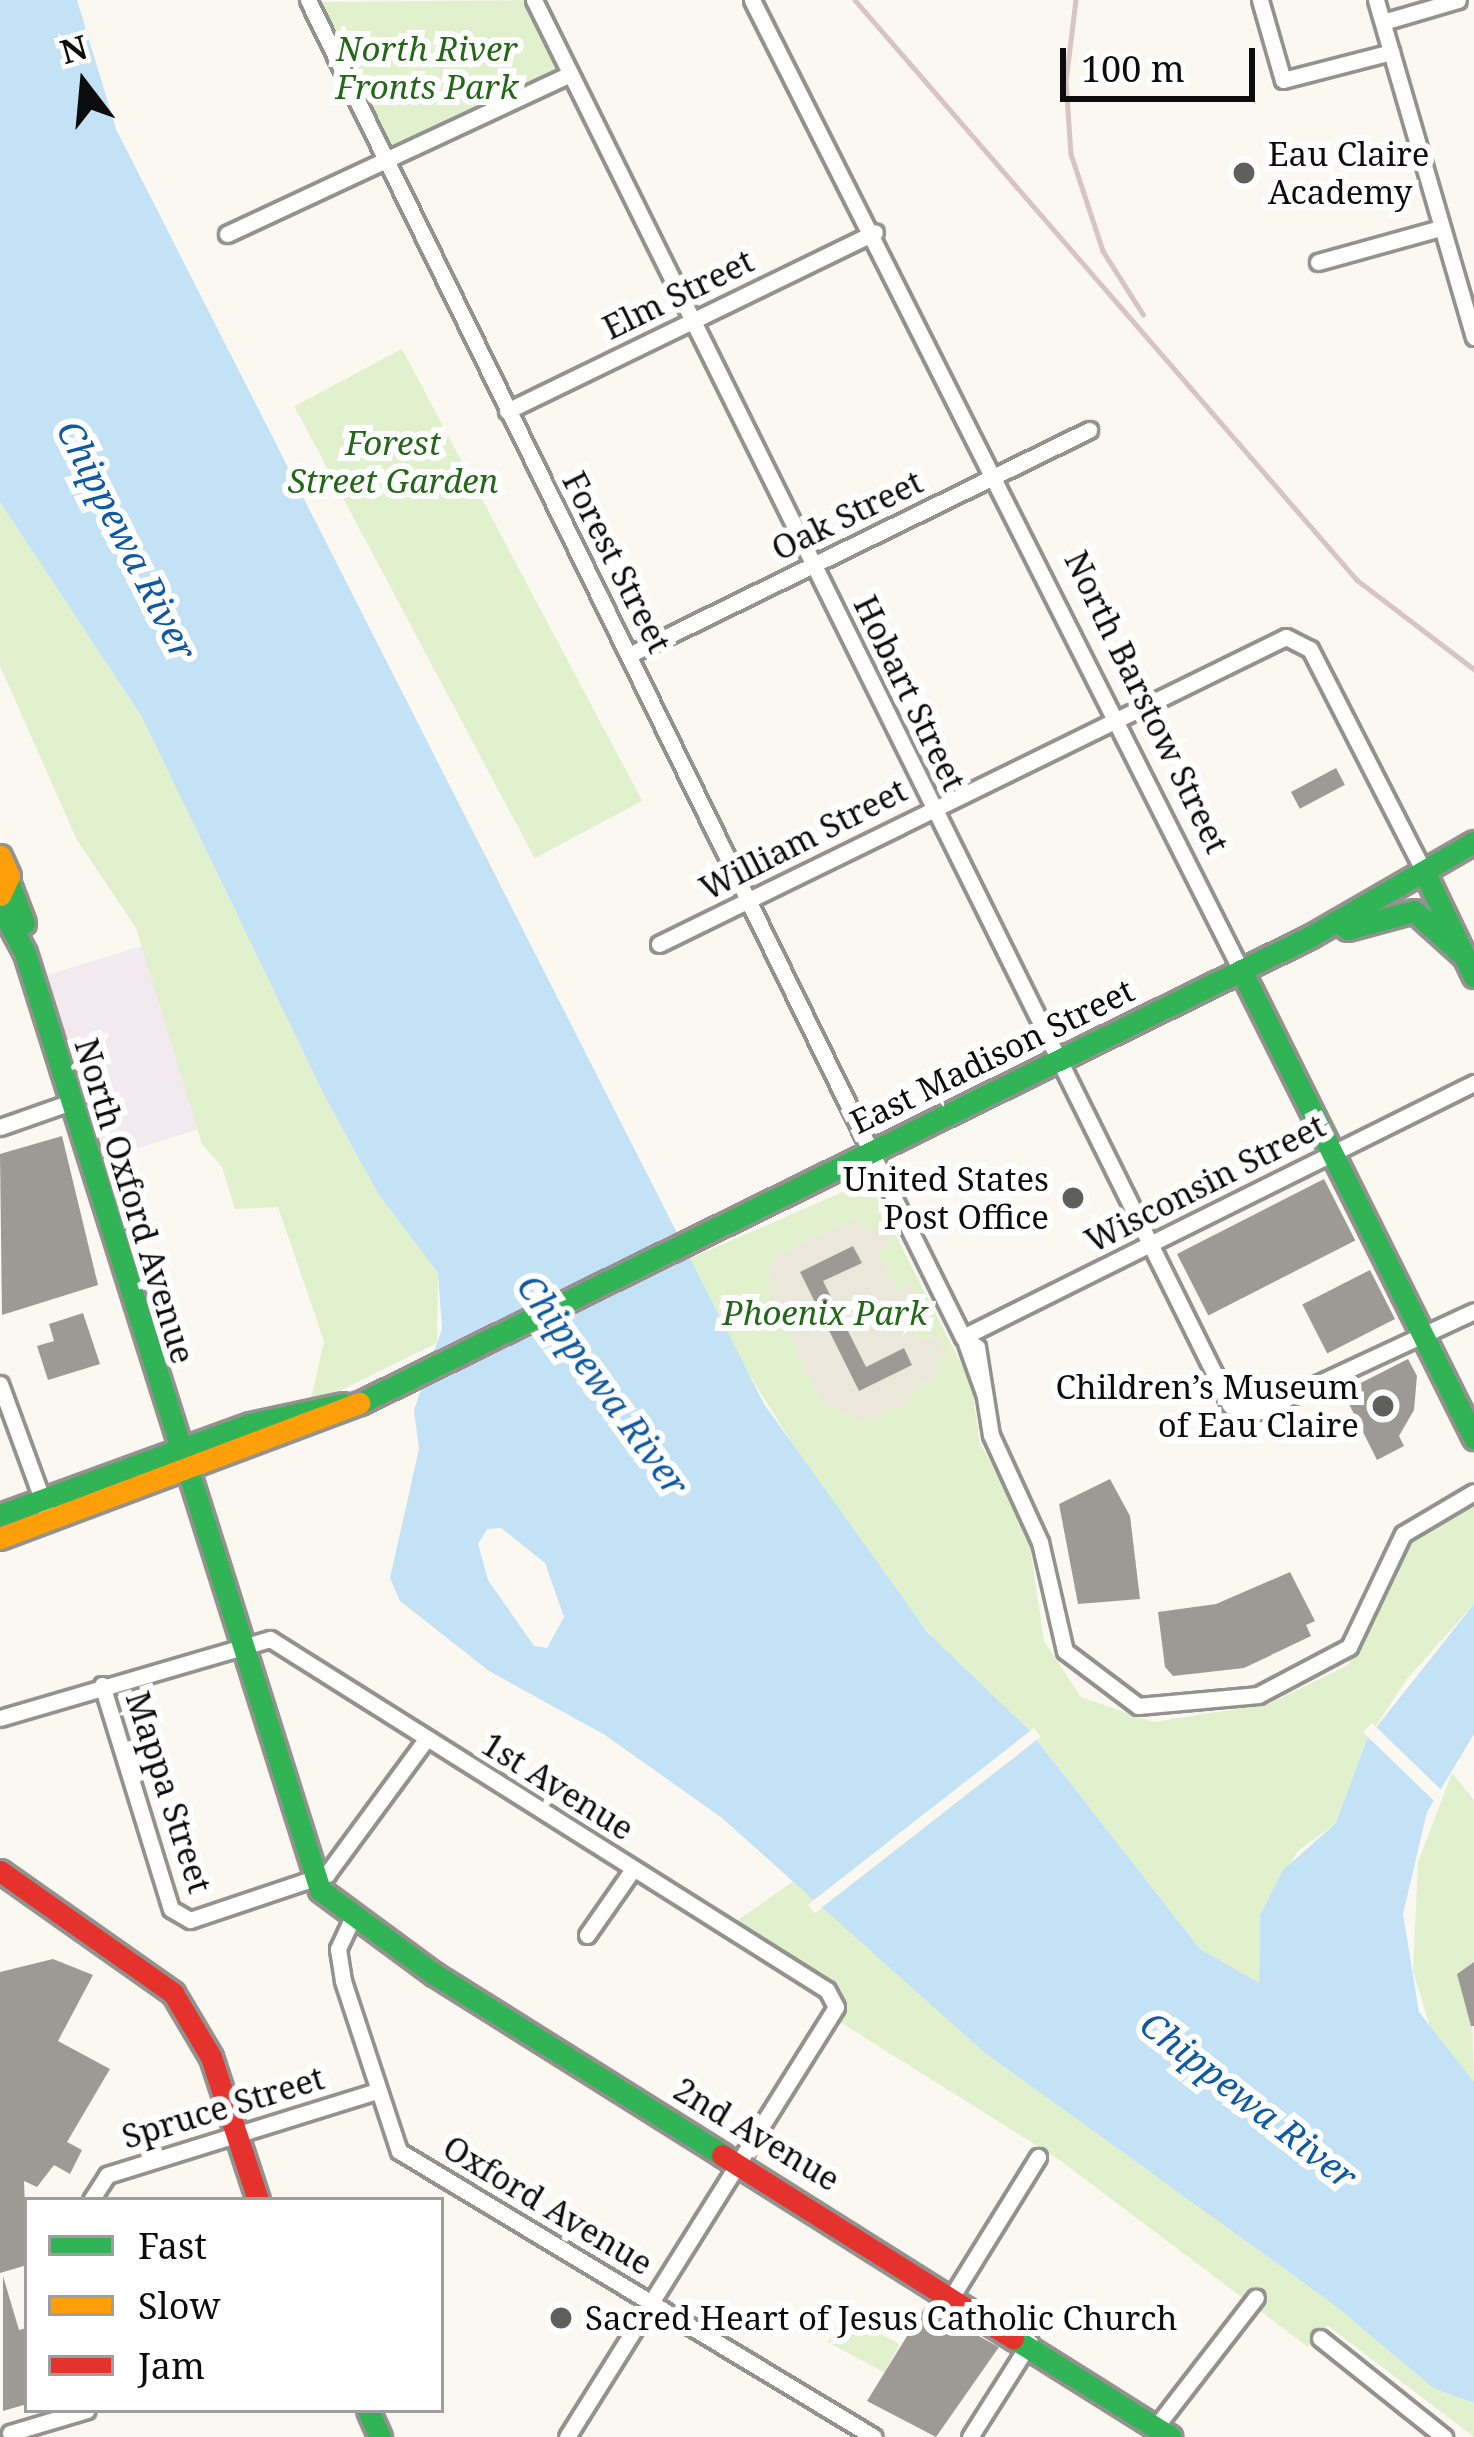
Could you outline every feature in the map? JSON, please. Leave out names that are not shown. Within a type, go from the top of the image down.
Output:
[{"type":"street","name":"Forest Street","points":[[308,0],[390,158],[507,411],[631,654],[871,1152],[965,1340],[985,1366],[991,1435],[1040,1542],[1059,1640],[1115,1695],[1153,1709],[1245,1700],[1331,1661],[1361,1634],[1403,1534],[1474,1492]]},
{"type":"street","name":"Hobart Street","points":[[534,0],[1234,1410],[1259,1412],[1421,1333]]},
{"type":"street","name":"North Barstow Street","points":[[752,0],[875,232],[1474,1438]]},
{"type":"street","points":[[1260,0],[1283,80],[1391,52]]},
{"type":"street","points":[[1376,0],[1474,337]]},
{"type":"street","points":[[1383,22],[1457,0]]},
{"type":"street","points":[[227,234],[570,74]]},
{"type":"street","points":[[1318,262],[1441,228]]},
{"type":"street","name":"Elm Street","points":[[507,411],[875,232]]},
{"type":"street","name":"Oak Street","points":[[631,654],[1089,430]]},
{"type":"street","name":"William Street","points":[[659,944],[1118,717],[1300,638],[1426,876]]},
{"type":"street","name":"East Madison Street","points":[[48,1510],[350,1403],[712,1232],[1311,936],[1426,876],[1474,839]]},
{"type":"street","name":"North Oxford Avenue","points":[[0,856],[4,890],[68,1103],[183,1459]]},
{"type":"street","points":[[1426,876],[1470,966]]},
{"type":"street","name":"North Oxford Avenue","points":[[0,906],[26,952]]},
{"type":"street","points":[[1311,936],[1408,910],[1470,966]]},
{"type":"street","name":"Wisconsin Street","points":[[965,1340],[1474,1083]]},
{"type":"street","points":[[0,1127],[68,1103]]},
{"type":"street","points":[[1421,1333],[1474,1311]]},
{"type":"street","points":[[0,1384],[48,1510]]},
{"type":"street","points":[[183,1459],[315,1882],[348,1853],[426,1738]]},
{"type":"street","points":[[0,1515],[48,1510]]},
{"type":"street","points":[[0,1538],[48,1510]]},
{"type":"street","name":"1st Avenue","points":[[237,1641],[269,1639],[827,1990],[836,2007],[741,2162]]},
{"type":"street","points":[[0,1718],[237,1641]]},
{"type":"street","name":"Mappa Street","points":[[102,1685],[180,1918],[315,1882]]},
{"type":"street","points":[[587,1935],[633,1869]]},
{"type":"street","points":[[0,1870],[122,1952],[173,1993],[201,2032],[257,2197]]},
{"type":"street","name":"2nd Avenue","points":[[315,1882],[352,1921],[954,2293],[1164,2430]]},
{"type":"street","name":"Oxford Avenue","points":[[352,1921],[339,1960],[377,2091],[409,2160],[874,2437]]},
{"type":"street","name":"Spruce Street","points":[[91,2194],[237,2133],[377,2091]]},
{"type":"street","points":[[954,2293],[1038,2157]]},
{"type":"street","points":[[567,2437],[741,2162]]},
{"type":"street","points":[[1164,2430],[1256,2297]]},
{"type":"street","points":[[1320,2338],[1444,2437]]},
{"type":"street","points":[[970,2437],[1030,2342]]},
{"type":"street","points":[[10,2433],[77,2413]]},
{"type":"shaded area","points":[[142,946],[198,1130],[103,1159],[47,975]]},
{"type":"shaded area","points":[[857,1217],[866,1231],[881,1226],[890,1244],[878,1253],[895,1291],[910,1284],[917,1298],[903,1305],[917,1338],[938,1338],[946,1355],[934,1363],[938,1378],[920,1383],[903,1406],[858,1422],[820,1399],[769,1292],[773,1257]]},
{"type":"green space","name":"North River Fronts Park","points":[[534,0],[570,74],[390,158],[322,2]]},
{"type":"green space","name":"Forest Street Garden","points":[[402,349],[642,801],[535,858],[294,406]]},
{"type":"green space","points":[[0,502],[142,717],[324,1095],[377,1192],[438,1273],[437,1343],[343,1389],[311,1399],[324,1341],[278,1207],[235,1209],[222,1167],[202,1144],[136,928],[77,840],[0,666]]},
{"type":"green space","name":"Phoenix Park","points":[[868,1181],[971,1383],[980,1443],[1028,1533],[1044,1641],[1081,1697],[1153,1722],[1269,1704],[1348,1665],[1409,1540],[1474,1501],[1474,1604],[1407,1679],[1367,1739],[1336,1823],[1298,1851],[1260,1915],[1259,1984],[1200,1949],[1028,1729],[946,1655],[828,1501],[719,1326],[689,1259]]},
{"type":"green space","points":[[1452,1773],[1474,1800],[1474,1962],[1457,1974],[1472,2017],[1474,2082],[1434,2040],[1413,1971],[1418,1862]]},
{"type":"green space","points":[[795,1880],[985,2053],[1333,2304],[1433,2388],[1474,2403],[1474,2437],[1327,2325],[1308,2347],[1058,2159],[840,2022],[844,1998],[834,1984],[737,1921]]},
{"type":"green space","points":[[843,2314],[900,2344],[884,2372],[828,2342]]},
{"type":"water","name":"Chippewa River","points":[[0,0],[77,0],[116,129],[764,1404],[928,1633],[1028,1729],[1200,1949],[1259,1983],[1260,1915],[1283,1870],[1336,1823],[1367,1739],[1474,1604],[1474,1734],[1427,1812],[1403,1914],[1419,2012],[1474,2082],[1474,2403],[1433,2388],[1333,2304],[985,2053],[722,1818],[605,1735],[489,1671],[400,1601],[390,1578],[419,1449],[414,1410],[442,1329],[438,1273],[377,1192],[324,1095],[142,717],[0,502]],"holes":[[[501,1528],[545,1563],[564,1617],[547,1648],[534,1646],[488,1580],[478,1544],[487,1529]]]},
{"type":"pier","points":[[1372,1723],[1443,1792],[1434,1801],[1363,1732]]},
{"type":"pier","points":[[1034,1728],[1041,1737],[815,1913],[808,1905]]},
{"type":"building","points":[[1336,768],[1345,785],[1300,809],[1291,792]]},
{"type":"building","points":[[62,1136],[98,1285],[2,1315],[0,1154]]},
{"type":"building","points":[[1324,1179],[1355,1240],[1208,1315],[1177,1254]]},
{"type":"building","points":[[853,1246],[862,1263],[823,1281],[866,1367],[904,1348],[912,1365],[859,1391],[800,1272]]},
{"type":"building","points":[[1370,1270],[1395,1319],[1327,1354],[1302,1305]]},
{"type":"building","points":[[83,1313],[100,1364],[48,1380],[37,1346],[54,1341],[49,1324]]},
{"type":"building","name":"Children’s Museum of Eau Claire","points":[[1408,1359],[1417,1376],[1414,1410],[1399,1436],[1404,1446],[1377,1460],[1343,1392]]},
{"type":"building","points":[[1110,1479],[1130,1516],[1140,1599],[1078,1604],[1059,1504]]},
{"type":"building","points":[[1290,1572],[1315,1621],[1306,1625],[1311,1636],[1244,1668],[1173,1676],[1165,1667],[1158,1612],[1216,1604]]},
{"type":"building","points":[[53,1959],[93,1975],[58,2041],[110,2069],[67,2142],[82,2150],[70,2174],[54,2165],[37,2187],[24,2181],[24,2266],[0,2273],[0,1972]]},
{"type":"building","points":[[1474,1962],[1474,2026],[1471,2026],[1457,1974]]},
{"type":"building","points":[[3,2276],[19,2330],[24,2329],[24,2405],[3,2411]]},
{"type":"building","points":[[925,2307],[999,2347],[936,2437],[867,2401]]},
{"type":"railway","points":[[855,0],[1357,580],[1474,669]]},
{"type":"railway","points":[[1076,0],[1066,81],[1071,154],[1103,251],[1143,314]]},
{"type":"traffic: fast","points":[[360,1403],[1311,936],[1474,842]]},
{"type":"traffic: fast","points":[[1426,876],[1474,976]]},
{"type":"traffic: fast","points":[[9,884],[24,923]]},
{"type":"traffic: fast","points":[[0,906],[25,953],[320,1890],[434,1974],[722,2155]]},
{"type":"traffic: fast","points":[[1347,929],[1414,911],[1465,957]]},
{"type":"traffic: fast","points":[[1241,970],[1474,1438]]},
{"type":"traffic: fast","points":[[0,1515],[250,1424],[343,1404]]},
{"type":"traffic: fast","points":[[1013,2338],[1171,2437]]},
{"type":"traffic: fast","points":[[369,2413],[380,2437]]},
{"type":"traffic: slow","points":[[0,856],[9,876],[0,895]]},
{"type":"traffic: slow","points":[[0,1538],[360,1403]]},
{"type":"traffic: jam","points":[[0,1871],[173,1993],[211,2057],[257,2197]]},
{"type":"traffic: jam","points":[[722,2155],[1013,2338]]},
{"type":"place","name":"Eau Claire Academy","points":[[1244,173]]},
{"type":"place","name":"United States Post Office","points":[[1073,1198]]},
{"type":"place","name":"Children’s Museum of Eau Claire","points":[[1383,1406]]},
{"type":"place","name":"Sacred Heart of Jesus Catholic Church","points":[[561,2318]]}]
